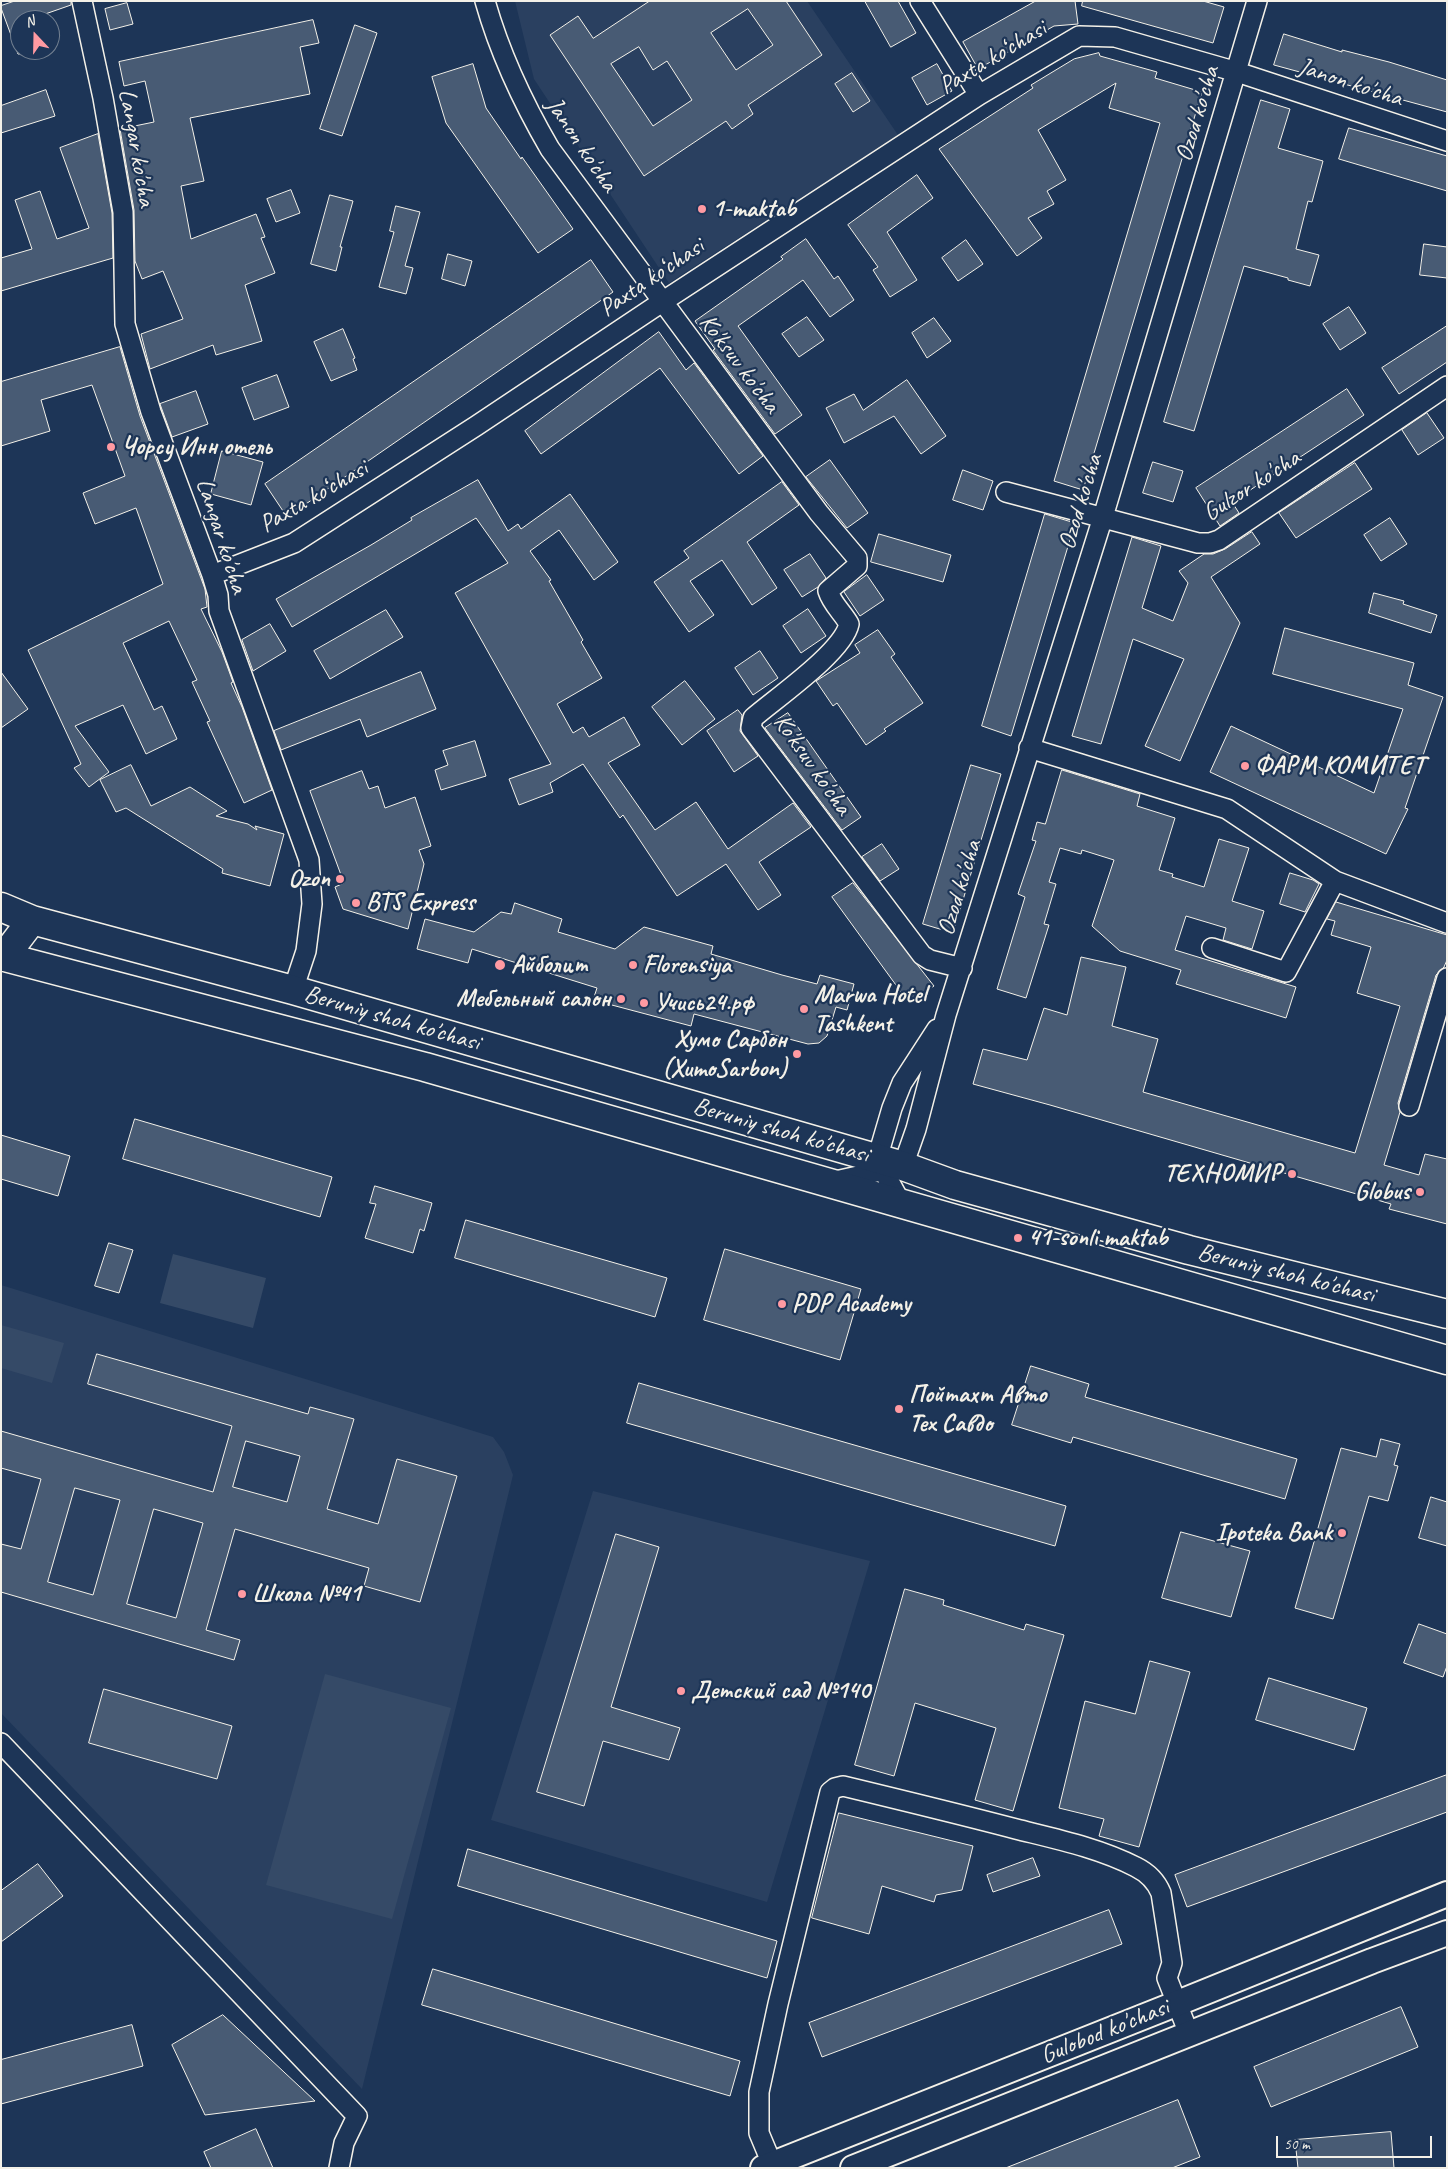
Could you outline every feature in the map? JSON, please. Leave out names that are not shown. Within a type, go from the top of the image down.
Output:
[{"type":"main road","name":"Beruniy shoh ko'chasi","points":[[1,907],[32,920],[293,990],[942,1181],[1189,1250],[1447,1314]]},
{"type":"main road","points":[[3,957],[32,920]]},
{"type":"main road","name":"Beruniy shoh ko'chasi","points":[[3,957],[425,1067],[1447,1360]]},
{"type":"main road","points":[[929,1213],[942,1181]]},
{"type":"street","name":"Langar ko'cha","points":[[82,1],[103,98],[123,212],[126,324],[151,412],[212,574],[218,595],[219,611],[309,860],[311,913],[306,951],[293,990]]},
{"type":"street","name":"Janon ko'cha","points":[[486,1],[494,32],[523,103],[550,149],[662,302]]},
{"type":"street","points":[[920,1],[979,95]]},
{"type":"street","name":"Ozod ko'cha","points":[[888,1165],[916,1129],[946,1015],[1103,517],[1257,1]]},
{"type":"street","name":"Paxta ko‘chasi","points":[[212,574],[294,543],[476,426],[979,95],[1079,36],[1115,37],[1237,72]]},
{"type":"street","name":"Janon ko'cha","points":[[1237,72],[1447,141]]},
{"type":"street","name":"Ko'ksuv ko'cha","points":[[662,302],[819,513],[857,558],[857,566],[828,591],[830,597],[849,624],[848,629],[835,649],[753,718],[751,728],[922,955],[930,960],[962,968]]},
{"type":"street","name":"Gulzor ko'cha","points":[[1006,492],[1198,543],[1210,543],[1220,540],[1447,386]]},
{"type":"street","points":[[1029,748],[1227,809],[1335,880],[1447,923]]},
{"type":"street","points":[[1212,948],[1286,972],[1335,880]]},
{"type":"street","points":[[1409,1106],[1442,1018],[1447,978]]},
{"type":"street","name":"Ozod ko'cha","points":[[888,1165],[892,1108],[902,1083],[946,1015]]},
{"type":"street","points":[[825,1183],[888,1165],[902,1205]]},
{"type":"street","points":[[1,1744],[357,2116],[344,2143],[339,2168]]},
{"type":"street","points":[[767,2166],[759,2133],[759,2092],[776,2011],[830,1792],[835,1788],[843,1786],[900,1799],[1044,1836],[1112,1857],[1142,1870],[1157,1882],[1161,1893],[1172,1963],[1167,1978],[1178,2003],[1188,2034]]},
{"type":"street","name":"Gulobod ko'chasi","points":[[767,2166],[1447,1894]]},
{"type":"street","name":"Gulobod ko'chasi","points":[[853,2168],[1372,1961],[1447,1934]]},
{"type":"shaded area","name":"1-maktab","points":[[515,1],[807,1],[898,135],[669,283],[534,79]]},
{"type":"shaded area","points":[[173,1254],[266,1278],[253,1328],[160,1303]]},
{"type":"shaded area","name":"Школа №41","points":[[1,1285],[493,1437],[504,1452],[513,1475],[362,2089],[1,1713]]},
{"type":"shaded area","points":[[1,1325],[64,1343],[52,1383],[1,1368]]},
{"type":"shaded area","name":"Детский сад №140","points":[[593,1491],[870,1561],[767,1902],[491,1820]]},
{"type":"shaded area","points":[[325,1674],[451,1708],[392,1919],[266,1885]]},
{"type":"building","points":[[15,1],[71,1],[71,5],[57,10],[10,10],[10,32],[1,6]]},
{"type":"building","points":[[650,1],[786,1],[822,55],[748,105],[753,114],[732,129],[726,121],[644,176],[550,35],[578,16],[593,38]],"holes":[[[748,9],[773,45],[736,70],[711,33]],[[639,47],[653,70],[667,61],[692,100],[653,126],[611,64]]]},
{"type":"building","points":[[865,1],[898,1],[916,33],[891,47]]},
{"type":"building","points":[[1036,1],[1075,1],[1078,24],[1054,26],[978,69],[963,42]]},
{"type":"building","points":[[1083,1],[1203,1],[1224,7],[1213,43],[1082,6]]},
{"type":"building","points":[[127,3],[133,24],[110,30],[105,9]]},
{"type":"building","points":[[313,20],[319,43],[300,47],[310,94],[190,118],[204,181],[181,186],[191,239],[256,214],[265,237],[261,238],[275,273],[245,285],[262,341],[216,355],[213,345],[150,369],[141,334],[183,319],[163,271],[142,279],[135,261],[134,210],[120,129],[154,122],[145,81],[124,86],[119,62]]},
{"type":"building","points":[[355,25],[377,33],[342,136],[320,129]]},
{"type":"building","points":[[1284,34],[1342,52],[1342,50],[1389,62],[1447,80],[1447,112],[1274,65]]},
{"type":"building","points":[[1099,53],[1100,56],[1157,72],[1155,78],[1202,92],[1083,490],[1054,481],[1160,123],[1109,108],[1116,83],[1038,130],[1066,180],[1047,191],[1054,204],[1028,218],[1042,238],[1017,256],[939,149],[1033,88],[1031,85],[1074,59]]},
{"type":"building","points":[[473,64],[486,108],[573,229],[538,253],[446,123],[432,77]]},
{"type":"building","points":[[937,64],[952,91],[927,105],[912,78]]},
{"type":"building","points":[[852,73],[870,101],[853,112],[835,84]]},
{"type":"building","points":[[46,90],[55,116],[1,133],[1,106]]},
{"type":"building","points":[[1261,100],[1290,109],[1278,148],[1323,161],[1312,202],[1308,201],[1296,249],[1319,255],[1310,286],[1244,266],[1194,431],[1164,422]]},
{"type":"building","points":[[1349,128],[1447,156],[1447,191],[1339,159]]},
{"type":"building","points":[[98,134],[112,213],[113,258],[1,291],[1,258],[32,249],[15,200],[40,191],[57,239],[89,228],[60,148]]},
{"type":"building","points":[[917,175],[933,198],[887,232],[917,280],[890,297],[873,270],[878,267],[848,225]]},
{"type":"building","points":[[291,190],[300,213],[276,222],[267,199]]},
{"type":"building","points":[[330,195],[353,201],[340,247],[342,247],[336,271],[311,264]]},
{"type":"building","points":[[396,206],[420,212],[405,266],[413,268],[406,294],[379,287],[394,232],[390,231]]},
{"type":"building","points":[[806,239],[834,279],[838,276],[854,300],[830,317],[803,280],[738,326],[802,415],[775,434],[713,350],[715,349],[695,321],[783,259],[781,257]]},
{"type":"building","points":[[966,240],[983,264],[958,281],[942,258]]},
{"type":"building","points":[[1424,244],[1447,247],[1447,278],[1420,275]]},
{"type":"building","points":[[448,254],[472,261],[465,286],[442,279]]},
{"type":"building","points":[[591,260],[613,292],[287,517],[265,484]]},
{"type":"building","points":[[1349,307],[1366,333],[1340,350],[1323,324]]},
{"type":"building","points":[[807,317],[824,340],[799,357],[782,334]]},
{"type":"building","points":[[934,318],[951,341],[927,358],[912,333]]},
{"type":"building","points":[[1447,326],[1447,362],[1399,394],[1382,368]]},
{"type":"building","points":[[343,329],[355,358],[353,359],[357,370],[331,381],[314,342]]},
{"type":"building","points":[[659,332],[686,370],[694,363],[763,456],[739,474],[660,368],[541,454],[525,431]]},
{"type":"building","points":[[120,347],[140,416],[205,589],[207,607],[201,609],[222,652],[233,682],[231,683],[242,707],[272,790],[244,803],[207,722],[210,721],[192,682],[197,680],[169,621],[123,643],[154,710],[162,706],[177,739],[146,754],[123,705],[75,726],[109,772],[89,787],[74,768],[81,764],[28,650],[163,584],[136,508],[95,524],[83,493],[125,476],[92,385],[41,400],[50,431],[1,446],[1,382]]},
{"type":"building","points":[[277,375],[289,407],[254,420],[242,388]]},
{"type":"building","points":[[907,380],[946,436],[921,454],[894,416],[844,443],[826,408],[854,394],[863,410]]},
{"type":"building","points":[[1347,389],[1364,415],[1232,502],[1239,513],[1220,526],[1196,488]]},
{"type":"building","points":[[196,391],[208,424],[172,437],[160,404]]},
{"type":"building","points":[[1427,413],[1444,438],[1418,455],[1402,430]]},
{"type":"building","points":[[222,451],[263,462],[251,505],[211,494]]},
{"type":"building","points":[[830,460],[868,513],[847,528],[806,477]]},
{"type":"building","points":[[1153,462],[1183,471],[1173,502],[1143,493]]},
{"type":"building","points":[[1355,463],[1372,489],[1296,538],[1279,513]]},
{"type":"building","points":[[963,470],[993,481],[983,510],[953,500]]},
{"type":"building","points":[[478,480],[508,531],[518,524],[521,529],[570,494],[618,562],[594,580],[559,530],[530,551],[551,580],[549,581],[583,640],[581,642],[602,678],[557,704],[573,733],[583,727],[589,737],[624,717],[640,745],[608,763],[655,830],[696,802],[728,849],[793,803],[811,827],[759,862],[781,895],[758,910],[726,864],[677,896],[623,815],[620,818],[583,764],[550,783],[553,792],[519,805],[509,779],[551,764],[455,593],[508,563],[476,518],[292,627],[276,599],[371,545],[412,520],[411,518]]},
{"type":"building","points":[[782,482],[799,505],[747,542],[777,588],[752,605],[722,560],[690,581],[714,615],[689,632],[654,582],[689,558],[684,551]]},
{"type":"building","points":[[1045,514],[1075,523],[1011,736],[982,726]]},
{"type":"building","points":[[1390,518],[1407,544],[1381,561],[1364,535]]},
{"type":"building","points":[[1252,532],[1260,544],[1211,577],[1240,623],[1180,761],[1145,746],[1184,659],[1133,639],[1101,744],[1072,736],[1132,537],[1161,546],[1142,608],[1173,621],[1188,583],[1179,571],[1204,554],[1213,554],[1225,549]]},
{"type":"building","points":[[879,534],[951,555],[943,582],[871,562]]},
{"type":"building","points":[[810,554],[826,578],[818,587],[802,597],[784,570]]},
{"type":"building","points":[[867,575],[884,600],[860,616],[844,592]]},
{"type":"building","points":[[1374,593],[1404,601],[1403,604],[1437,615],[1431,633],[1369,613]]},
{"type":"building","points":[[808,609],[826,636],[801,653],[783,626]]},
{"type":"building","points":[[386,610],[403,637],[330,679],[314,651]]},
{"type":"building","points":[[270,624],[286,651],[253,671],[242,640]]},
{"type":"building","points":[[1285,628],[1414,663],[1408,685],[1443,697],[1405,808],[1408,809],[1386,854],[1210,772],[1231,726],[1374,793],[1403,709],[1273,674]]},
{"type":"building","points":[[878,630],[895,654],[891,657],[923,703],[884,729],[886,731],[866,745],[837,703],[833,706],[816,681],[860,653],[855,645]]},
{"type":"building","points":[[760,651],[778,678],[753,695],[735,668]]},
{"type":"building","points":[[1,672],[28,709],[1,728]]},
{"type":"building","points":[[421,672],[436,709],[367,737],[360,719],[281,750],[274,731]]},
{"type":"building","points":[[685,681],[715,719],[682,745],[652,707]]},
{"type":"building","points":[[738,710],[742,715],[740,731],[758,756],[734,772],[707,731]]},
{"type":"building","points":[[788,713],[861,817],[842,830],[765,728]]},
{"type":"building","points":[[475,741],[486,776],[441,790],[435,770],[448,765],[443,751]]},
{"type":"building","points":[[131,765],[151,806],[190,787],[227,811],[216,816],[248,824],[257,830],[255,826],[284,834],[270,886],[222,873],[223,869],[126,808],[116,812],[100,780]]},
{"type":"building","points":[[971,765],[1001,774],[953,933],[923,924]]},
{"type":"building","points":[[1062,770],[1140,794],[1137,806],[1175,818],[1159,870],[1173,874],[1172,877],[1204,887],[1219,839],[1249,848],[1232,901],[1264,911],[1252,949],[1223,940],[1226,928],[1186,916],[1175,950],[1296,987],[1286,1018],[1176,984],[1181,970],[1120,951],[1092,926],[1114,860],[1082,850],[1081,854],[1060,848],[1049,882],[1056,884],[1044,924],[1049,925],[1026,998],[997,989],[1025,897],[1018,894],[1036,841],[1032,840],[1037,822],[1045,824]]},
{"type":"building","points":[[362,771],[369,789],[378,786],[385,808],[415,797],[431,846],[419,850],[424,864],[408,929],[343,909],[335,887],[344,883],[310,791]]},
{"type":"building","points":[[882,844],[899,869],[880,881],[862,857]]},
{"type":"building","points":[[1290,873],[1313,880],[1319,884],[1305,912],[1280,904]]},
{"type":"building","points":[[853,883],[934,986],[909,1003],[832,897]]},
{"type":"building","points":[[1336,902],[1447,935],[1447,960],[1444,967],[1436,975],[1398,1103],[1400,1112],[1384,1165],[1419,1175],[1425,1154],[1447,1159],[1447,1224],[1389,1209],[1391,1204],[973,1084],[983,1049],[1027,1060],[1044,1008],[1067,1015],[1081,957],[1126,967],[1112,1026],[1158,1039],[1143,1092],[1355,1153],[1400,1006],[1357,993],[1371,947],[1331,935],[1335,921],[1327,919]]},
{"type":"building","points":[[515,903],[562,919],[558,932],[615,949],[644,927],[713,946],[711,954],[782,975],[817,984],[820,975],[854,984],[847,1010],[836,1007],[827,1036],[819,1043],[808,1044],[694,1014],[691,1026],[593,1000],[597,988],[472,949],[468,963],[417,949],[425,919],[474,932],[501,912],[511,914]]},
{"type":"building","points":[[135,1119],[332,1177],[320,1217],[123,1159]]},
{"type":"building","points":[[1,1135],[70,1156],[58,1196],[1,1179]]},
{"type":"building","points":[[375,1186],[432,1203],[424,1231],[420,1229],[413,1253],[365,1238],[376,1204],[370,1203]]},
{"type":"building","points":[[466,1220],[667,1278],[655,1317],[455,1258]]},
{"type":"building","points":[[109,1243],[133,1250],[119,1293],[95,1286]]},
{"type":"building","name":"PDP Academy","points":[[725,1249],[861,1289],[840,1360],[704,1320]]},
{"type":"building","points":[[97,1354],[308,1414],[310,1407],[354,1419],[327,1509],[378,1524],[397,1459],[457,1476],[420,1602],[364,1586],[369,1568],[235,1529],[206,1630],[240,1640],[234,1660],[1,1592],[1,1544],[21,1549],[41,1479],[1,1468],[1,1431],[213,1492],[232,1426],[88,1384]],"holes":[[[246,1441],[300,1456],[287,1502],[233,1487]],[[75,1488],[120,1500],[93,1595],[48,1582]],[[154,1509],[203,1523],[176,1618],[127,1604]]]},
{"type":"building","points":[[1031,1366],[1089,1384],[1085,1397],[1297,1459],[1285,1499],[1073,1437],[1071,1443],[1012,1425]]},
{"type":"building","points":[[639,1383],[1066,1506],[1055,1546],[627,1423]]},
{"type":"building","points":[[1381,1439],[1400,1444],[1394,1465],[1398,1466],[1388,1501],[1369,1496],[1333,1619],[1295,1608],[1341,1448],[1376,1457]]},
{"type":"building","points":[[1431,1497],[1447,1502],[1447,1546],[1419,1538]]},
{"type":"building","points":[[1181,1532],[1250,1551],[1231,1617],[1162,1598]]},
{"type":"building","points":[[616,1534],[659,1547],[611,1707],[680,1728],[669,1760],[603,1741],[584,1806],[537,1792]]},
{"type":"building","points":[[905,1589],[944,1600],[943,1605],[1024,1630],[1026,1624],[1064,1635],[1013,1811],[975,1800],[996,1728],[915,1703],[894,1776],[855,1765]]},
{"type":"building","points":[[1419,1624],[1447,1634],[1447,1666],[1443,1677],[1404,1663]]},
{"type":"building","points":[[1150,1661],[1190,1672],[1139,1847],[1099,1836],[1104,1819],[1059,1808],[1085,1701],[1135,1714]]},
{"type":"building","points":[[1269,1678],[1367,1708],[1354,1750],[1256,1720]]},
{"type":"building","points":[[104,1689],[232,1726],[217,1779],[89,1743]]},
{"type":"building","points":[[1447,1775],[1447,1812],[1187,1907],[1175,1875]]},
{"type":"building","points":[[839,1813],[973,1846],[962,1890],[936,1895],[934,1902],[882,1886],[869,1934],[812,1918]]},
{"type":"building","points":[[468,1849],[777,1941],[767,1978],[458,1886]]},
{"type":"building","points":[[1033,1858],[1040,1876],[993,1892],[987,1875]]},
{"type":"building","points":[[38,1864],[63,1896],[1,1942],[1,1891]]},
{"type":"building","points":[[1109,1910],[1122,1944],[822,2057],[809,2023]]},
{"type":"building","points":[[433,1969],[740,2061],[730,2096],[422,2005]]},
{"type":"building","points":[[1401,2007],[1418,2047],[1271,2107],[1254,2067]]},
{"type":"building","points":[[223,2015],[315,2101],[205,2115],[172,2045]]},
{"type":"building","points":[[132,2025],[143,2066],[1,2104],[1,2060]]},
{"type":"building","points":[[1178,2100],[1200,2157],[1172,2168],[1006,2168]]},
{"type":"building","points":[[256,2129],[273,2168],[211,2168],[204,2152]]},
{"type":"building","points":[[1391,2132],[1394,2168],[1298,2168],[1295,2140]]},
{"type":"place","name":"1-maktab","points":[[702,209]]},
{"type":"place","name":"Чорсу Инн отель","points":[[111,447]]},
{"type":"place","name":"ФАРМ КОМИТЕТ","points":[[1245,766]]},
{"type":"place","name":"Ozon","points":[[340,879]]},
{"type":"place","name":"BTS Express","points":[[356,903]]},
{"type":"place","name":"Айболит","points":[[500,965]]},
{"type":"place","name":"Florensiya","points":[[633,965]]},
{"type":"place","name":"Мебельный салон","points":[[621,999]]},
{"type":"place","name":"Учись24.рф","points":[[644,1003]]},
{"type":"place","name":"Marwa Hotel Tashkent","points":[[804,1009]]},
{"type":"place","name":"Хумо Сарбон (XumoSarbon)","points":[[797,1054]]},
{"type":"place","name":"ТЕХНОМИР","points":[[1292,1174]]},
{"type":"place","name":"Globus","points":[[1420,1192]]},
{"type":"place","name":"41-sonli maktab","points":[[1018,1238]]},
{"type":"place","name":"PDP Academy","points":[[782,1304]]},
{"type":"place","name":"Пойтахт Авто Тех Савдо","points":[[899,1409]]},
{"type":"place","name":"Ipoteka Bank","points":[[1342,1533]]},
{"type":"place","name":"Школа №41","points":[[242,1594]]},
{"type":"place","name":"Детский сад №140","points":[[681,1691]]}]
